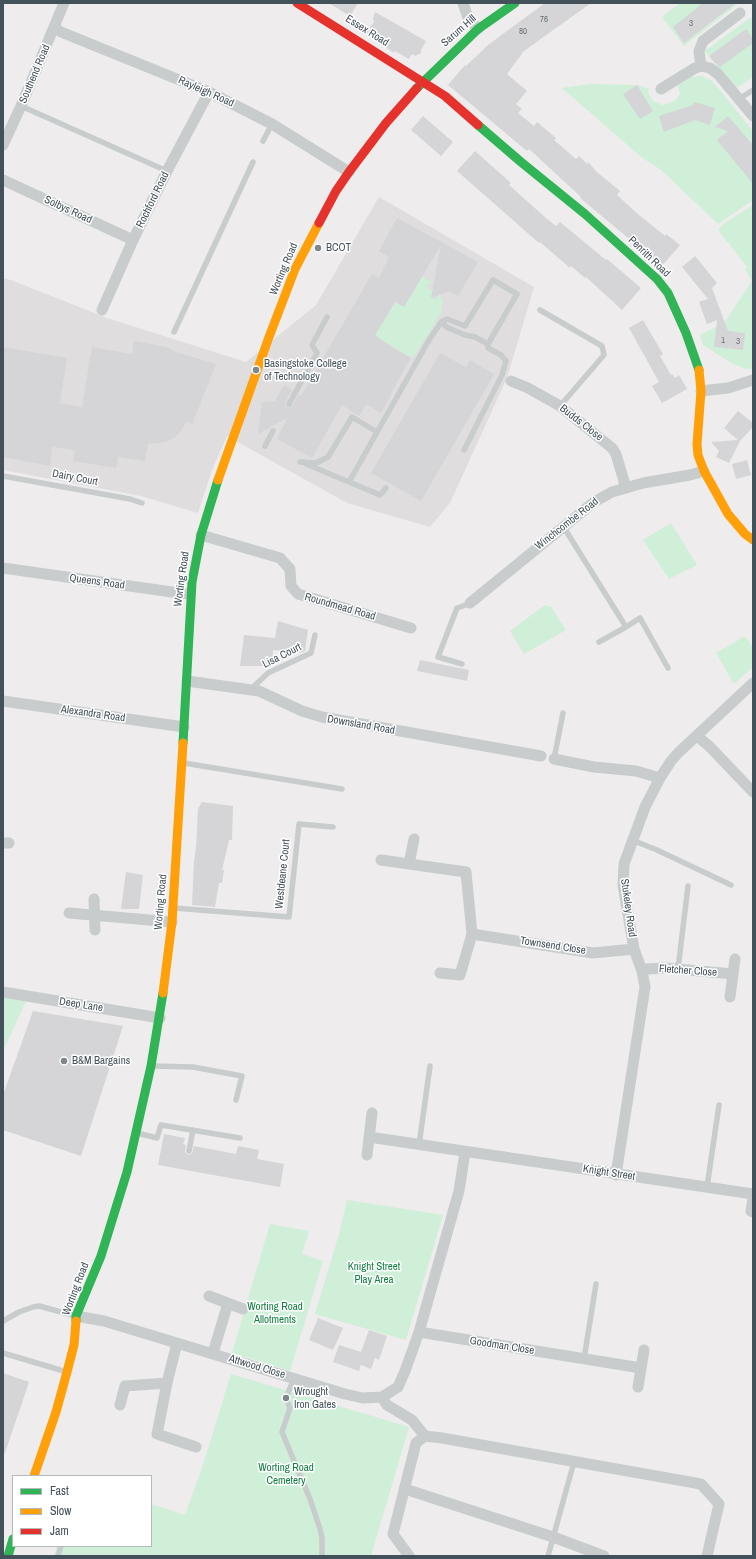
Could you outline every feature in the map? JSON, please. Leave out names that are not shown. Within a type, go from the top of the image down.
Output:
[{"type":"street","name":"Southend Road","points":[[4,142],[55,28],[55,23],[64,3]]},
{"type":"street","name":"Essex Road","points":[[297,3],[423,81]]},
{"type":"street","points":[[463,3],[468,18],[478,29]]},
{"type":"street","name":"Sarum Hill","points":[[423,81],[478,29],[514,3]]},
{"type":"street","points":[[701,66],[698,51],[703,41],[740,13]]},
{"type":"street","name":"Rayleigh Road","points":[[55,28],[61,32],[209,92],[272,124],[349,172]]},
{"type":"street","points":[[661,89],[696,68],[701,66],[710,68],[718,74],[753,116]]},
{"type":"street","name":"Worting Road","points":[[34,1475],[56,1412],[74,1346],[76,1316],[107,1240],[127,1172],[137,1133],[160,1018],[172,922],[176,870],[181,762],[187,681],[190,594],[201,535],[223,465],[253,379],[295,269],[308,242],[349,172],[398,109],[423,81]]},
{"type":"street","name":"Penrith Road","points":[[423,81],[445,96],[521,162],[585,214],[657,279],[668,293],[686,333],[698,371],[701,391],[697,444],[698,455],[704,471],[728,514],[745,534],[753,540]]},
{"type":"street","name":"Rochford Road","points":[[102,310],[133,240],[167,171],[209,92]]},
{"type":"street","name":"Solbys Road","points":[[3,180],[133,240]]},
{"type":"street","points":[[701,391],[728,388],[753,380]]},
{"type":"street","name":"Budds Close","points":[[511,381],[528,388],[560,406],[612,448],[619,461],[626,488]]},
{"type":"street","name":"Winchcombe Road","points":[[470,603],[594,502],[612,492],[643,483],[690,475],[704,471]]},
{"type":"street","name":"Roundmead Road","points":[[201,535],[280,558],[290,568],[291,586],[298,594],[411,628]]},
{"type":"street","name":"Queens Road","points":[[3,568],[179,594],[190,594]]},
{"type":"street","name":"Downsland Road","points":[[187,681],[259,691],[302,711],[322,717],[540,756]]},
{"type":"street","name":"Stukeley Road","points":[[616,1175],[645,987],[642,971],[634,949],[623,885],[624,864],[644,807],[660,778],[678,753],[753,683]]},
{"type":"street","name":"Alexandra Road","points":[[3,702],[184,727]]},
{"type":"street","points":[[697,736],[709,746],[753,792]]},
{"type":"street","points":[[554,759],[594,767],[636,771],[660,778]]},
{"type":"street","points":[[409,864],[414,839]]},
{"type":"street","points":[[381,860],[466,872],[472,934],[460,975],[440,973]]},
{"type":"street","points":[[94,899],[95,930]]},
{"type":"street","points":[[69,912],[172,922]]},
{"type":"street","name":"Townsend Close","points":[[472,934],[593,953],[634,949]]},
{"type":"street","name":"Fletcher Close","points":[[730,997],[735,959]]},
{"type":"street","name":"Fletcher Close","points":[[642,971],[647,969],[678,969],[733,974]]},
{"type":"street","name":"Deep Lane","points":[[3,992],[160,1018]]},
{"type":"street","points":[[367,1154],[372,1113]]},
{"type":"street","name":"Knight Street","points":[[369,1137],[465,1152],[525,1159],[616,1175],[708,1186],[753,1194]]},
{"type":"street","points":[[465,1152],[460,1191],[419,1332],[406,1371],[398,1387],[382,1397],[387,1405],[412,1420],[425,1436],[701,1484],[719,1504],[707,1556]]},
{"type":"street","points":[[753,1198],[751,1212],[753,1212]]},
{"type":"street","points":[[209,1296],[242,1309]]},
{"type":"street","points":[[213,1353],[228,1304]]},
{"type":"street","name":"Attwood Close","points":[[76,1316],[104,1321],[363,1398],[382,1397]]},
{"type":"street","name":"Goodman Close","points":[[419,1332],[641,1368]]},
{"type":"street","points":[[178,1343],[166,1383],[157,1434],[196,1447]]},
{"type":"street","points":[[638,1387],[644,1350]]},
{"type":"street","points":[[120,1405],[125,1386],[166,1383]]},
{"type":"street","points":[[409,1556],[393,1534],[416,1444],[425,1436]]},
{"type":"street","points":[[405,1489],[553,1537],[604,1556]]},
{"type":"street","points":[[8,1556],[12,1542]]},
{"type":"lane","points":[[739,99],[753,90]]},
{"type":"lane","points":[[21,106],[167,171]]},
{"type":"lane","points":[[263,140],[272,124]]},
{"type":"lane","points":[[174,332],[253,162]]},
{"type":"lane","points":[[349,482],[429,340],[442,321],[448,318],[465,326],[493,280],[517,294],[488,344]]},
{"type":"lane","points":[[540,310],[602,346],[604,355],[560,406]]},
{"type":"lane","points":[[289,404],[317,353],[312,345],[328,317]]},
{"type":"lane","points":[[442,321],[446,327],[465,336],[475,337],[488,344],[488,348],[501,355],[506,361],[502,375],[464,450]]},
{"type":"lane","points":[[378,432],[352,417],[328,458],[316,463],[300,462],[380,494],[386,488]]},
{"type":"lane","points":[[265,446],[273,431]]},
{"type":"lane","name":"Dairy Court","points":[[3,476],[130,499],[142,503]]},
{"type":"lane","points":[[563,526],[626,627]]},
{"type":"lane","points":[[462,664],[438,657],[457,608],[470,603]]},
{"type":"lane","points":[[599,642],[640,618],[668,668]]},
{"type":"lane","name":"Lisa Court","points":[[250,690],[268,673],[311,653],[315,635]]},
{"type":"lane","points":[[554,759],[562,712]]},
{"type":"lane","points":[[181,762],[342,789]]},
{"type":"lane","name":"Westdeane Court","points":[[172,907],[289,917],[299,824],[333,827]]},
{"type":"lane","points":[[632,840],[657,850],[731,885]]},
{"type":"lane","points":[[678,969],[688,886]]},
{"type":"lane","points":[[151,1066],[193,1067],[242,1076],[236,1100]]},
{"type":"lane","points":[[418,1145],[430,1066]]},
{"type":"lane","points":[[708,1186],[719,1104]]},
{"type":"lane","points":[[137,1133],[158,1138],[161,1125],[240,1138]]},
{"type":"lane","points":[[189,1151],[193,1130]]},
{"type":"lane","points":[[584,1359],[596,1284]]},
{"type":"lane","points":[[3,1321],[19,1312],[40,1306],[76,1316]]},
{"type":"lane","points":[[3,1353],[67,1372]]},
{"type":"lane","points":[[295,1378],[286,1398],[290,1408],[282,1432],[310,1499],[320,1529],[322,1538],[322,1556]]},
{"type":"lane","points":[[548,1556],[574,1462]]},
{"type":"shaded area","name":"Basingstoke College of Technology","points":[[379,197],[534,287],[507,378],[450,503],[430,527],[347,503],[227,436],[212,470],[198,513],[141,496],[3,470],[3,278],[107,318],[246,362],[316,305]]},
{"type":"green space","points":[[680,3],[739,3],[684,46],[662,17]]},
{"type":"green space","points":[[751,17],[753,23],[753,77],[735,89],[705,51]]},
{"type":"green space","points":[[702,76],[711,80],[753,131],[753,200],[718,224],[660,169],[641,157],[562,88],[591,84],[637,85],[649,89],[648,93],[653,101],[662,105],[675,101],[680,94],[678,86],[690,77]]},
{"type":"green space","points":[[753,205],[753,369],[746,369],[733,364],[703,345],[700,335],[724,323],[752,281],[745,269],[748,268],[718,230],[723,224]]},
{"type":"green space","points":[[417,273],[433,283],[428,284],[428,289],[435,290],[431,297],[436,300],[440,294],[443,301],[441,312],[428,335],[414,356],[411,357],[380,339],[368,347],[395,302],[404,307],[417,285]]},
{"type":"green space","points":[[671,523],[697,565],[669,579],[643,540]]},
{"type":"green space","points":[[545,605],[551,607],[566,630],[524,654],[510,631]]},
{"type":"green space","points":[[745,636],[753,647],[753,667],[734,684],[716,653]]},
{"type":"green space","points":[[3,995],[26,1001],[3,1051]]},
{"type":"green space","name":"Knight Street Play Area","points":[[347,1200],[443,1215],[406,1340],[315,1314],[339,1234]]},
{"type":"green space","name":"Worting Road Allotments","points":[[270,1224],[309,1231],[302,1254],[323,1261],[290,1371],[232,1353]]},
{"type":"green space","name":"Worting Road Cemetery","points":[[231,1374],[409,1427],[371,1556],[54,1556],[57,1547],[152,1547],[152,1504],[185,1515],[204,1462]]},
{"type":"building","points":[[329,3],[358,3],[350,16]]},
{"type":"building","points":[[545,3],[591,3],[524,51],[507,74],[527,91],[516,104],[522,109],[518,113],[534,126],[537,122],[556,138],[554,140],[576,159],[579,156],[587,164],[588,162],[597,172],[620,191],[617,195],[639,215],[665,236],[666,234],[680,245],[662,266],[580,198],[581,197],[529,149],[527,151],[448,85],[465,65],[466,66],[488,45]]},
{"type":"building","points":[[703,3],[736,3],[684,43],[673,27]]},
{"type":"building","points":[[375,12],[426,41],[421,53],[415,56],[412,54],[409,59],[395,51],[394,53],[365,33],[374,22],[373,19]]},
{"type":"building","points":[[746,29],[753,39],[753,43],[720,67],[709,56]]},
{"type":"building","points":[[637,85],[653,111],[640,119],[623,94]]},
{"type":"building","points":[[694,102],[715,108],[710,125],[695,120],[664,132],[659,116],[693,105]]},
{"type":"building","points":[[423,116],[453,142],[441,156],[411,130]]},
{"type":"building","points":[[728,116],[753,145],[753,184],[717,140],[728,131],[715,127]]},
{"type":"building","points":[[475,151],[511,183],[509,185],[546,218],[556,226],[560,222],[641,288],[622,310],[586,277],[585,278],[571,266],[570,268],[540,242],[539,243],[457,171]]},
{"type":"building","points":[[397,218],[478,262],[458,296],[450,291],[431,298],[441,245],[404,307],[395,302],[375,335],[393,348],[411,358],[381,413],[366,404],[359,416],[342,405],[312,458],[277,439],[287,418],[258,434],[262,402],[275,401],[284,385],[292,390],[285,402],[285,406],[289,408],[292,406],[299,394],[301,396],[372,274],[379,278],[389,257],[379,251]]},
{"type":"building","points":[[695,256],[717,283],[712,288],[728,331],[745,333],[743,350],[714,347],[717,320],[707,324],[699,302],[708,299],[682,267]]},
{"type":"building","points":[[643,320],[663,354],[660,356],[671,375],[672,374],[675,378],[679,375],[687,389],[662,403],[652,386],[659,382],[629,328]]},
{"type":"building","points":[[134,341],[166,347],[176,352],[216,364],[192,424],[186,422],[181,431],[174,438],[165,442],[148,444],[145,461],[118,457],[116,468],[73,461],[75,450],[52,447],[50,466],[3,457],[3,347],[67,358],[60,403],[82,407],[92,347],[132,354]]},
{"type":"building","points":[[440,353],[466,367],[470,360],[494,374],[421,501],[371,473]]},
{"type":"building","points":[[738,411],[753,423],[753,427],[740,441],[729,463],[716,457],[719,451],[711,442],[738,440],[724,428]]},
{"type":"building","points":[[747,460],[751,475],[736,479],[732,464]]},
{"type":"building","points":[[278,621],[308,630],[305,651],[300,653],[273,650],[272,666],[240,666],[244,635],[275,638]]},
{"type":"building","points":[[420,660],[469,670],[467,681],[417,671]]},
{"type":"building","points":[[202,802],[233,806],[232,840],[229,840],[222,870],[224,870],[222,883],[219,883],[215,907],[192,905],[198,809]]},
{"type":"building","points":[[126,872],[143,875],[139,909],[121,909]]},
{"type":"building","name":"B&M Bargains","points":[[33,1011],[123,1026],[81,1156],[3,1130],[3,1095]]},
{"type":"building","points":[[164,1134],[185,1138],[183,1144],[186,1145],[185,1152],[189,1155],[192,1153],[194,1146],[236,1154],[238,1146],[259,1150],[257,1159],[284,1164],[280,1187],[158,1165]]},
{"type":"building","points":[[318,1318],[343,1328],[333,1350],[309,1340]]},
{"type":"building","points":[[369,1330],[387,1336],[379,1360],[375,1358],[371,1369],[361,1365],[359,1371],[333,1362],[339,1345],[361,1352]]},
{"type":"building","points":[[3,1373],[29,1382],[5,1453],[3,1453]]},
{"type":"traffic: fast","points":[[417,88],[478,29],[515,3]]},
{"type":"traffic: fast","points":[[478,125],[585,214],[657,279],[668,293],[686,333],[699,370]]},
{"type":"traffic: fast","points":[[183,743],[192,582],[201,535],[218,480]]},
{"type":"traffic: fast","points":[[76,1321],[76,1316],[101,1256],[127,1172],[151,1066],[163,993]]},
{"type":"traffic: fast","points":[[8,1556],[12,1542]]},
{"type":"traffic: slow","points":[[218,480],[295,269],[319,223]]},
{"type":"traffic: slow","points":[[699,370],[701,391],[697,444],[698,455],[704,471],[728,514],[745,534],[753,540]]},
{"type":"traffic: slow","points":[[163,993],[172,922],[183,743]]},
{"type":"traffic: slow","points":[[34,1475],[56,1412],[67,1372],[74,1345],[76,1321]]},
{"type":"traffic: jam","points":[[297,3],[445,96],[478,125]]},
{"type":"traffic: jam","points":[[319,223],[336,191],[349,172],[386,123],[417,88]]},
{"type":"place","name":"BCOT","points":[[318,248]]},
{"type":"place","name":"Basingstoke College of Technology","points":[[256,370]]},
{"type":"place","name":"B&M Bargains","points":[[64,1061]]},
{"type":"place","name":"Wrought Iron Gates","points":[[286,1398]]}]
